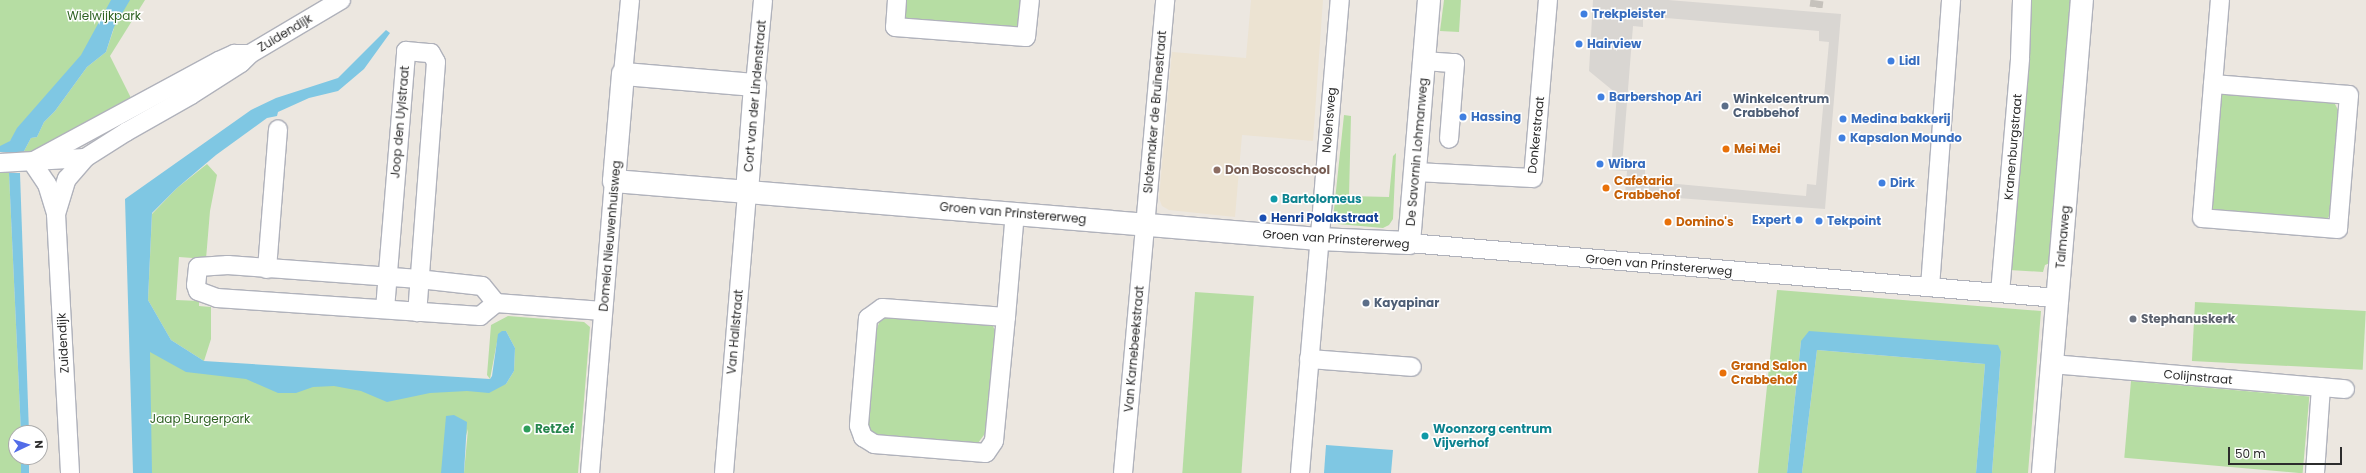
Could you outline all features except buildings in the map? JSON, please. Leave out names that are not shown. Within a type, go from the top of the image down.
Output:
[{"type":"street","name":"Zuidendijk","points":[[56,214],[67,179],[85,158],[126,132],[191,96],[241,63],[250,54],[341,0]]},
{"type":"street","name":"Domela Nieuwenhuisweg","points":[[590,473],[630,0]]},
{"type":"street","name":"Cort van der Lindenstraat","points":[[747,192],[763,0]]},
{"type":"street","points":[[897,0],[895,27],[1026,37],[1030,0]]},
{"type":"street","name":"Slotemaker de Bruïnestraat","points":[[1145,224],[1165,0]]},
{"type":"street","name":"Nolensweg","points":[[1319,239],[1340,0]]},
{"type":"street","name":"De Savornin Lohmanweg","points":[[1409,243],[1429,0]]},
{"type":"street","name":"Donkerstraat","points":[[1415,172],[1534,178],[1548,0]]},
{"type":"street","points":[[1930,287],[1951,0]]},
{"type":"street","name":"Kranenburgstraat","points":[[2000,293],[2020,58],[2022,0]]},
{"type":"street","name":"Talmaweg","points":[[2043,473],[2082,0]]},
{"type":"street","points":[[2213,84],[2349,95],[2338,229],[2202,218],[2213,84],[2220,0]]},
{"type":"street","name":"Joop den Uylstraat","points":[[385,309],[406,51],[431,53],[436,62],[417,312]]},
{"type":"street","name":"Zuidendijk","points":[[32,162],[219,61],[234,54],[250,54]]},
{"type":"street","name":"De Savornin Lohmanweg","points":[[1424,60],[1455,63],[1449,139]]},
{"type":"street","points":[[623,74],[755,85]]},
{"type":"street","points":[[267,269],[278,129]]},
{"type":"street","name":"Zuidendijk","points":[[32,162],[85,158]]},
{"type":"street","name":"Zuidendijk","points":[[32,162],[47,184],[56,214],[70,473]]},
{"type":"street","points":[[0,163],[32,162]]},
{"type":"street","name":"Groen van Prinstererweg","points":[[614,181],[1319,239],[1409,243],[2057,298]]},
{"type":"street","name":"Van Hallstraat","points":[[724,473],[747,192]]},
{"type":"street","points":[[1006,317],[882,308],[868,318],[859,426],[863,437],[874,444],[986,453],[994,441],[1006,317],[1015,213]]},
{"type":"street","name":"Van Karnebeekstraat","points":[[1123,473],[1145,224]]},
{"type":"street","points":[[1300,473],[1319,239]]},
{"type":"street","points":[[496,303],[482,286],[419,279],[214,265],[198,267],[196,285],[198,291],[217,298],[417,312],[480,316],[496,303],[603,311]]},
{"type":"street","points":[[1310,359],[1412,367]]},
{"type":"street","name":"Colijnstraat","points":[[2052,364],[2345,389]]},
{"type":"street","points":[[2315,473],[2321,387]]},
{"type":"shaded area","points":[[1251,0],[1323,0],[1313,141],[1242,135],[1235,217],[1169,210],[1162,206],[1159,198],[1172,52],[1246,58]]},
{"type":"shaded area","points":[[1593,0],[1668,0],[1841,14],[1825,209],[1625,194],[1627,171],[1611,170],[1617,94],[1589,71]],"holes":[[[1643,16],[1819,31],[1819,41],[1829,42],[1816,185],[1807,184],[1806,196],[1645,181],[1645,168],[1622,166],[1633,26],[1643,27]]]},
{"type":"green space","name":"Wielwijkpark","points":[[0,0],[145,0],[110,56],[131,98],[46,147],[23,153],[31,138],[37,137],[44,122],[55,111],[87,67],[106,52],[114,28],[0,152]]},
{"type":"green space","points":[[904,0],[1023,0],[1021,22],[1017,27],[906,19],[903,13]]},
{"type":"green space","points":[[1444,0],[1461,0],[1459,32],[1440,31]]},
{"type":"green space","points":[[2032,0],[2071,0],[2050,263],[2045,265],[2043,272],[2009,270]]},
{"type":"green space","points":[[2227,91],[2329,101],[2335,104],[2339,112],[2332,212],[2327,219],[2216,211],[2211,208],[2220,94]]},
{"type":"green space","points":[[1344,115],[1351,116],[1349,196],[1389,197],[1393,156],[1396,153],[1393,219],[1389,225],[1383,228],[1338,224],[1333,219]]},
{"type":"green space","points":[[207,164],[217,175],[210,211],[206,259],[179,257],[176,300],[199,301],[199,306],[211,307],[211,339],[204,361],[171,340],[148,300],[152,214],[177,188]]},
{"type":"green space","points":[[0,173],[9,173],[21,425],[8,425],[8,465],[22,465],[22,473],[0,473]]},
{"type":"green space","points":[[1777,290],[2041,311],[2028,473],[1992,473],[2001,352],[1801,341],[1787,473],[1758,473]]},
{"type":"green space","points":[[1195,292],[1254,296],[1241,473],[1182,473]]},
{"type":"green space","points":[[2195,302],[2366,311],[2363,370],[2192,361]]},
{"type":"green space","points":[[882,315],[987,322],[993,326],[996,333],[987,431],[978,443],[877,437],[870,433],[867,426],[876,331]]},
{"type":"green space","name":"Jaap Burgerpark","points":[[508,316],[584,322],[590,327],[578,473],[464,473],[468,429],[454,473],[146,473],[145,336],[196,365],[467,391],[506,384],[514,371],[515,348],[506,331],[497,342],[490,379],[487,375],[491,325]]},
{"type":"green space","points":[[1817,350],[1985,364],[1976,473],[1802,473]]},
{"type":"green space","points":[[2131,381],[2309,397],[2303,473],[2124,458]]},
{"type":"water","points":[[111,0],[130,0],[114,27],[106,52],[87,67],[55,111],[44,122],[37,137],[31,138],[23,153],[0,152],[0,146],[10,141],[17,128],[81,55]]},
{"type":"water","points":[[386,30],[390,33],[364,69],[338,91],[309,98],[278,112],[277,116],[267,118],[216,155],[177,188],[152,213],[148,300],[171,340],[204,361],[490,379],[492,376],[498,334],[502,331],[506,331],[515,348],[514,371],[506,384],[489,393],[467,391],[430,393],[387,402],[361,391],[334,386],[313,387],[296,393],[278,393],[246,379],[186,372],[150,352],[152,473],[133,473],[125,199],[251,110],[276,98],[338,78]]},
{"type":"water","points":[[9,173],[20,173],[29,425],[21,425]]},
{"type":"water","points":[[1809,331],[1998,345],[2001,352],[1992,473],[1976,473],[1985,364],[1817,350],[1802,473],[1787,473],[1801,341]]},
{"type":"water","points":[[454,415],[467,422],[464,473],[441,473],[446,416]]},
{"type":"water","points":[[1326,445],[1393,450],[1391,473],[1324,473]]},
{"type":"water","points":[[21,465],[29,465],[29,473],[21,473]]},
{"type":"tunnel","points":[[1816,7],[1817,0]]},
{"type":"place","name":"Trekpleister","points":[[1584,14]]},
{"type":"place","name":"Hairview","points":[[1579,44]]},
{"type":"place","name":"Lidl","points":[[1891,61]]},
{"type":"place","name":"Barbershop Ari","points":[[1601,97]]},
{"type":"place","name":"Winkelcentrum Crabbehof","points":[[1725,106]]},
{"type":"place","name":"Hassing","points":[[1463,117]]},
{"type":"place","name":"Medina bakkerij","points":[[1843,119]]},
{"type":"place","name":"Kapsalon Moundo","points":[[1842,138]]},
{"type":"place","name":"Mei Mei","points":[[1726,149]]},
{"type":"place","name":"Wibra","points":[[1600,164]]},
{"type":"place","name":"Don Boscoschool","points":[[1217,170]]},
{"type":"place","name":"Dirk","points":[[1882,183]]},
{"type":"place","name":"Cafetaria Crabbehof","points":[[1606,188]]},
{"type":"place","name":"Bartolomeus","points":[[1274,199]]},
{"type":"place","name":"Henri Polakstraat","points":[[1263,218]]},
{"type":"place","name":"Expert","points":[[1799,220]]},
{"type":"place","name":"Tekpoint","points":[[1819,221]]},
{"type":"place","name":"Domino's","points":[[1668,222]]},
{"type":"place","name":"Kayapinar","points":[[1366,303]]},
{"type":"place","name":"Stephanuskerk","points":[[2133,319]]},
{"type":"place","name":"Grand Salon Crabbehof","points":[[1723,373]]},
{"type":"place","name":"RetZef","points":[[527,429]]},
{"type":"place","name":"Woonzorg centrum Vijverhof","points":[[1425,436]]}]
